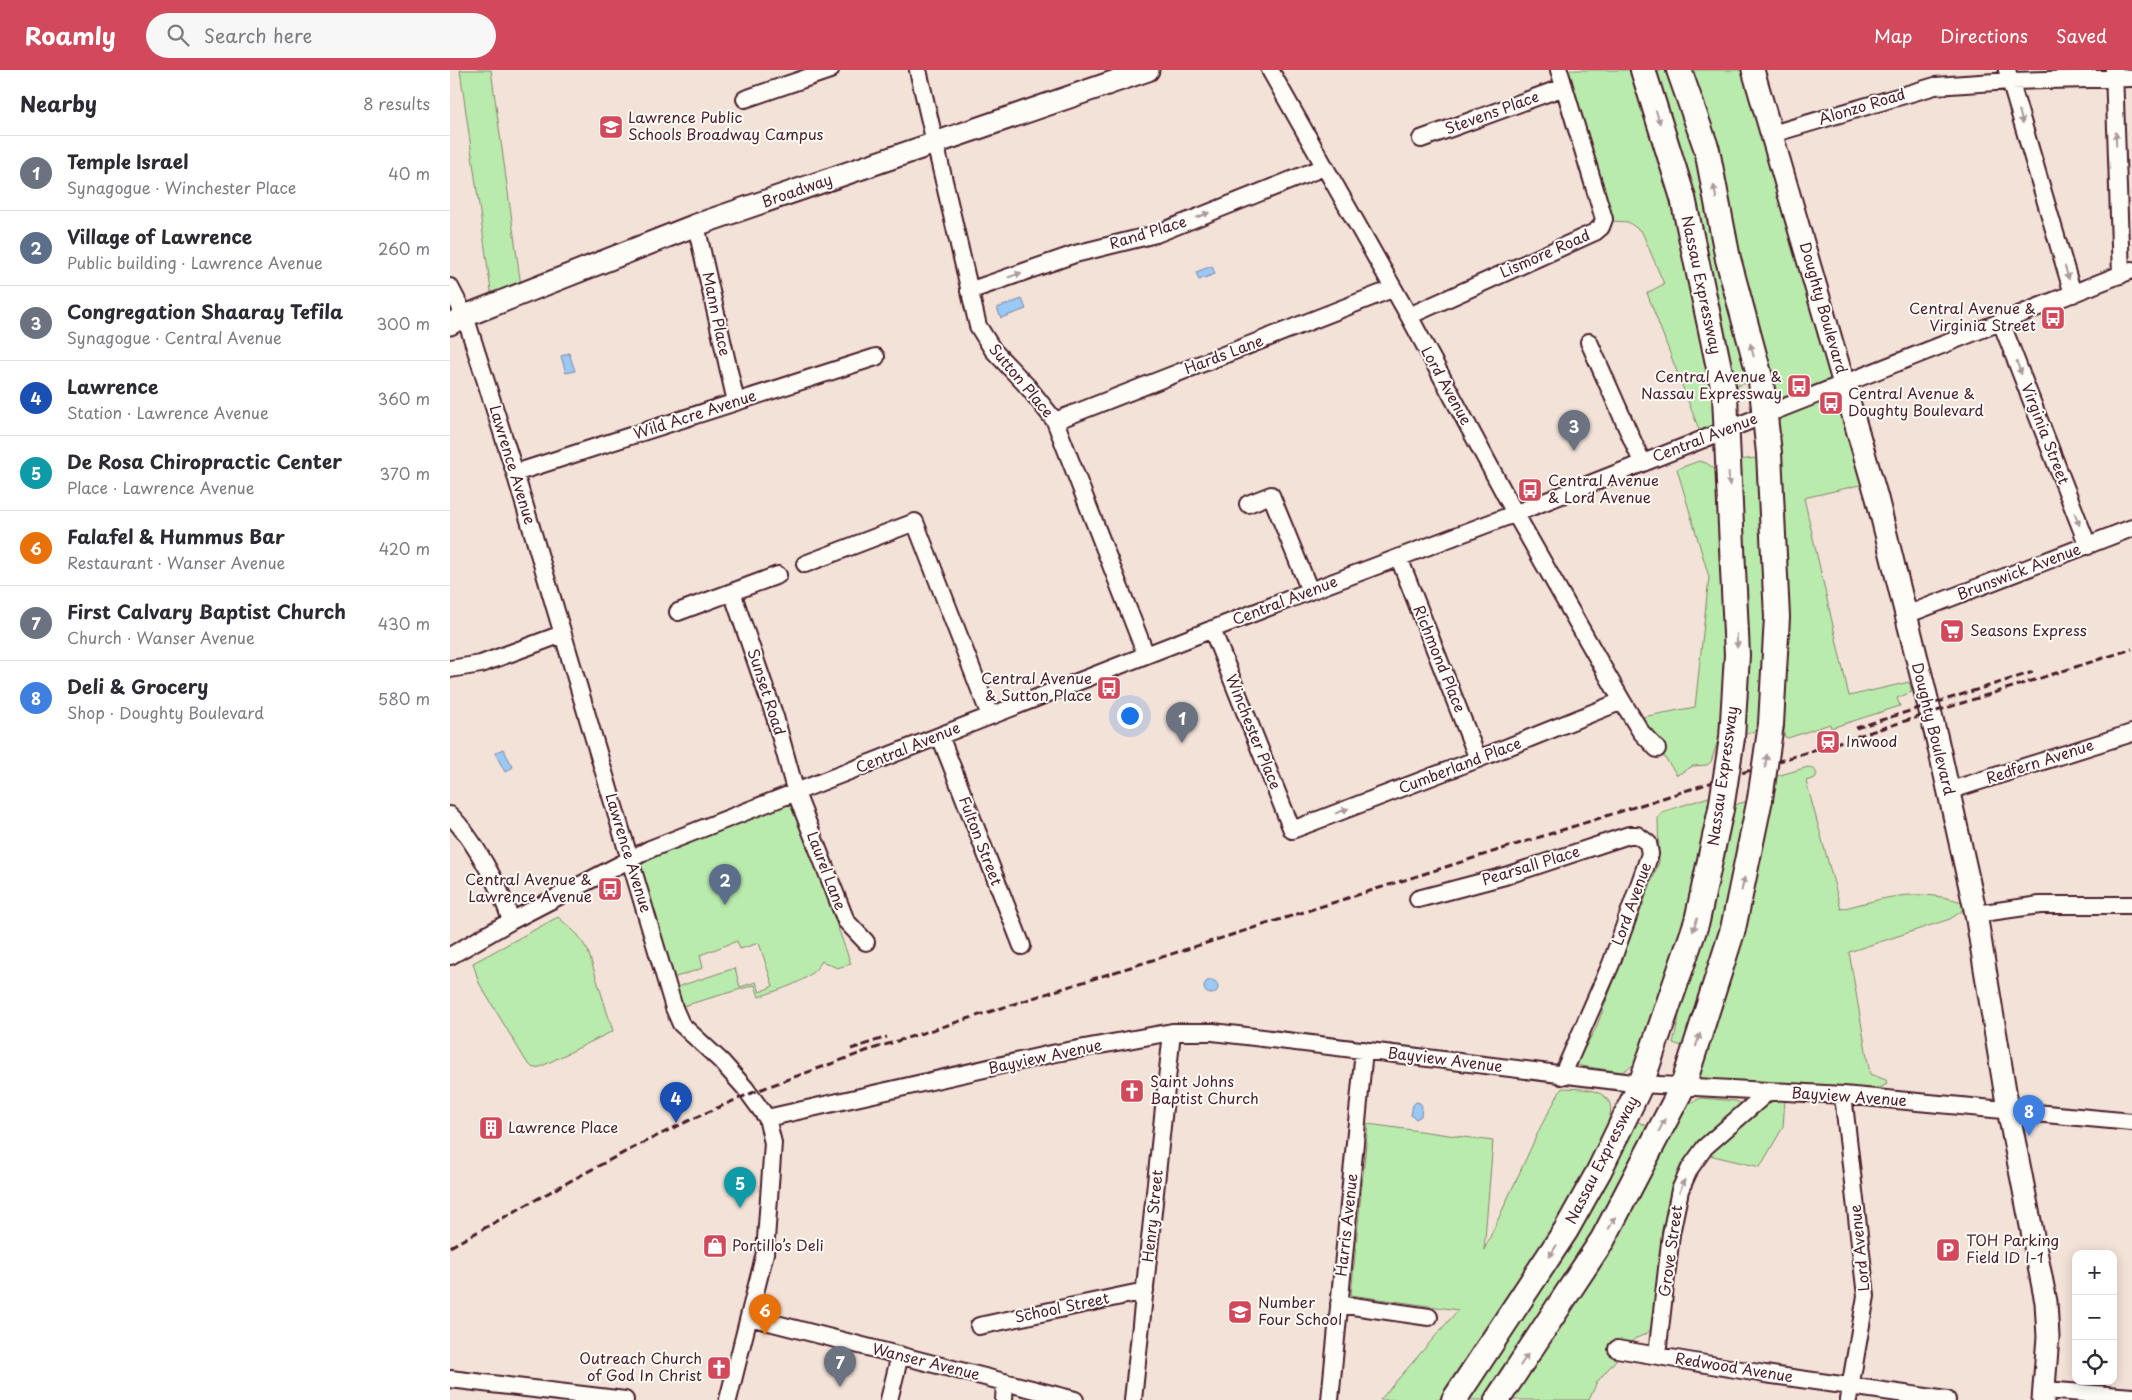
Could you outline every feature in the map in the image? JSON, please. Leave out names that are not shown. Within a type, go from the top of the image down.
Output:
[{"type":"highway","name":"Nassau Expressway","points":[[1454,1400],[1570,1224],[1599,1171],[1641,1084],[1697,921],[1721,809],[1732,738],[1737,655],[1725,396],[1683,198],[1643,70]]},
{"type":"highway","points":[[1497,1400],[1603,1239],[1683,1086],[1733,929],[1760,799],[1771,724],[1777,617],[1771,482],[1761,382],[1728,259],[1707,150],[1679,70]]},
{"type":"main road","name":"Broadway","points":[[458,320],[696,225],[1148,70]]},
{"type":"main road","name":"Doughty Boulevard","points":[[1753,70],[1877,498],[1976,914],[2008,1109],[2046,1302],[2048,1337],[2044,1395]]},
{"type":"street","name":"Sutton Place","points":[[918,70],[974,314],[984,338],[1047,409],[1055,422],[1146,655]]},
{"type":"street","name":"Lord Avenue","points":[[1270,70],[1392,289],[1409,316],[1515,513],[1622,701],[1641,732],[1657,749]]},
{"type":"street","name":"Lismore Road","points":[[1409,316],[1595,232],[1601,227],[1604,219],[1559,70]]},
{"type":"street","points":[[745,99],[825,71]]},
{"type":"street","name":"Alonzo Road","points":[[1772,134],[1935,86],[2009,76],[2114,74],[2132,78]]},
{"type":"street","points":[[2114,74],[2126,272]]},
{"type":"street","points":[[2009,76],[2073,294]]},
{"type":"street","name":"Stevens Place","points":[[1421,139],[1564,86]]},
{"type":"street","name":"Rand Place","points":[[969,291],[1075,254],[1156,234],[1324,167]]},
{"type":"street","name":"Mann Place","points":[[696,225],[736,402]]},
{"type":"street","name":"Central Avenue","points":[[450,956],[511,921],[630,858],[1212,629],[1515,513],[2126,272]]},
{"type":"street","name":"Lawrence Avenue","points":[[450,287],[458,320],[514,473],[674,1008],[681,1024],[726,1067],[745,1088],[767,1118],[773,1143],[769,1222],[765,1253],[728,1400]]},
{"type":"street","name":"Hards Lane","points":[[1055,422],[1392,289]]},
{"type":"street","name":"Virginia Street","points":[[2001,322],[2088,546]]},
{"type":"street","points":[[1589,342],[1642,462]]},
{"type":"street","name":"Wild Acre Avenue","points":[[514,473],[876,357]]},
{"type":"street","points":[[1248,504],[1271,495],[1310,591]]},
{"type":"street","points":[[805,564],[915,522],[990,716]]},
{"type":"street","name":"Brunswick Avenue","points":[[1906,615],[2132,528]]},
{"type":"street","name":"Richmond Place","points":[[1399,558],[1478,759]]},
{"type":"street","points":[[678,612],[778,575]]},
{"type":"street","name":"Sunset Road","points":[[732,592],[775,717],[796,793]]},
{"type":"street","name":"Winchester Place","points":[[1212,629],[1292,830],[1297,828]]},
{"type":"street","points":[[450,669],[481,664],[562,634]]},
{"type":"street","name":"Cumberland Place","points":[[1297,828],[1478,759],[1622,701]]},
{"type":"street","name":"Redfern Avenue","points":[[1948,791],[2132,733]]},
{"type":"street","name":"Fulton Street","points":[[940,736],[1022,946]]},
{"type":"street","name":"Laurel Lane","points":[[796,793],[846,922],[866,942]]},
{"type":"street","points":[[450,815],[470,839],[507,906],[511,921]]},
{"type":"street","name":"Pearsall Place","points":[[1418,899],[1505,876],[1629,835],[1637,835],[1644,838]]},
{"type":"street","name":"Lord Avenue","points":[[1562,1076],[1608,971],[1650,854],[1648,843],[1644,838]]},
{"type":"street","points":[[1976,914],[2040,905],[2132,905]]},
{"type":"street","name":"Bayview Avenue","points":[[767,1118],[1051,1054],[1172,1032],[1213,1032],[1562,1076],[1641,1084],[1843,1095],[2132,1122]]},
{"type":"street","name":"Henry Street","points":[[1133,1400],[1172,1032]]},
{"type":"street","name":"Harris Avenue","points":[[1330,1400],[1364,1050]]},
{"type":"street","name":"Grove Street","points":[[1657,1355],[1671,1234],[1680,1190],[1690,1168],[1705,1147],[1768,1092]]},
{"type":"street","name":"Lord Avenue","points":[[1843,1095],[1866,1296],[1850,1393]]},
{"type":"street","name":"School Street","points":[[979,1326],[1146,1290]]},
{"type":"street","points":[[1339,1304],[1429,1317]]},
{"type":"street","name":"Wanser Avenue","points":[[749,1317],[1075,1400]]},
{"type":"street","name":"Redwood Avenue","points":[[1617,1348],[1850,1393],[1947,1400]]},
{"type":"street","points":[[889,1400],[900,1355]]},
{"type":"street","points":[[450,1379],[536,1394],[625,1400]]},
{"type":"street","points":[[1004,1400],[1005,1382]]},
{"type":"street","points":[[2044,1395],[2132,1397]]},
{"type":"green space","points":[[460,70],[491,70],[522,293],[493,305]]},
{"type":"green space","points":[[1563,70],[1641,70],[1679,195],[1721,425],[1701,435],[1647,293],[1664,284],[1642,232],[1628,222],[1610,221]]},
{"type":"green space","points":[[1647,70],[1676,70],[1750,382],[1724,390]]},
{"type":"green space","points":[[1683,70],[1751,70],[1843,382],[1772,407]]},
{"type":"green space","points":[[1843,384],[1864,484],[1804,498],[1849,696],[1909,682],[1912,692],[1897,698],[1900,706],[1831,728],[1830,724],[1788,738],[1784,736],[1784,721],[1773,725],[1777,419]]},
{"type":"green space","points":[[1756,458],[1769,636],[1764,728],[1739,736],[1738,460]]},
{"type":"green space","points":[[1699,461],[1715,469],[1722,483],[1727,524],[1725,741],[1717,743],[1711,762],[1707,765],[1693,766],[1677,775],[1637,718],[1695,707],[1709,577],[1677,469]]},
{"type":"green space","points":[[1808,767],[1814,769],[1817,774],[1815,778],[1806,781],[1841,909],[1886,898],[1927,895],[1959,901],[1963,905],[1962,911],[1950,919],[1849,952],[1870,1074],[1886,1080],[1887,1084],[1880,1088],[1854,1088],[1709,1082],[1698,1077],[1694,1072],[1763,796],[1775,791],[1777,776]]},
{"type":"green space","points":[[1712,796],[1699,892],[1643,1059],[1622,1072],[1575,1065],[1596,1028],[1659,862],[1658,818],[1662,812]]},
{"type":"green space","points":[[791,798],[851,964],[837,968],[822,961],[810,975],[802,980],[759,997],[755,985],[676,1008],[671,989],[735,968],[740,987],[756,982],[760,992],[773,986],[759,943],[740,949],[737,941],[700,955],[703,968],[667,980],[635,859]]},
{"type":"green space","points":[[1757,798],[1688,1048],[1673,1043],[1678,1022],[1681,994],[1725,808]]},
{"type":"green space","points":[[558,917],[578,935],[588,951],[613,1031],[540,1067],[533,1068],[526,1061],[479,983],[473,963]]},
{"type":"green space","points":[[1562,1088],[1589,1090],[1602,1094],[1610,1104],[1607,1124],[1592,1158],[1568,1201],[1508,1298],[1439,1400],[1380,1400],[1458,1310],[1351,1295],[1368,1124],[1493,1141],[1484,1250],[1541,1126]]},
{"type":"green space","points":[[1701,1098],[1736,1101],[1743,1105],[1681,1175],[1657,1324],[1646,1334],[1634,1339],[1597,1382],[1589,1400],[1511,1400],[1580,1297],[1685,1105]]},
{"type":"green space","points":[[1785,1099],[1783,1127],[1760,1167],[1709,1155],[1758,1107],[1768,1100]]},
{"type":"green space","points":[[1632,1119],[1647,1126],[1622,1175],[1612,1203],[1488,1400],[1469,1400],[1480,1377]]},
{"type":"water","points":[[1212,266],[1215,274],[1199,280],[1196,272]]},
{"type":"water","points":[[1022,299],[1026,309],[1001,318],[997,308]]},
{"type":"water","points":[[569,353],[575,371],[566,373],[561,356]]},
{"type":"water","points":[[503,749],[513,767],[505,772],[495,753]]},
{"type":"water","points":[[1211,980],[1216,982],[1218,987],[1216,992],[1211,994],[1206,992],[1204,987],[1206,982]]},
{"type":"water","points":[[1416,1102],[1422,1106],[1421,1116],[1416,1119],[1411,1115],[1413,1105]]},
{"type":"railway","points":[[450,1247],[585,1173],[689,1121],[741,1097],[866,1051],[2132,649]]},
{"type":"railway","points":[[1856,728],[2033,672]]},
{"type":"railway","points":[[851,1049],[887,1037]]},
{"type":"place","name":"Lawrence Public Schools Broadway Campus","points":[[611,127]]},
{"type":"place","name":"Central Avenue & Virginia Street","points":[[2053,318]]},
{"type":"place","name":"Central Avenue & Nassau Expressway","points":[[1799,386]]},
{"type":"place","name":"Central Avenue & Doughty Boulevard","points":[[1831,403]]},
{"type":"place","name":"Congregation Shaaray Tefila","points":[[1574,451]]},
{"type":"place","name":"Central Avenue & Lord Avenue","points":[[1530,490]]},
{"type":"place","name":"Seasons Express","points":[[1952,631]]},
{"type":"place","name":"Central Avenue & Sutton Place","points":[[1109,688]]},
{"type":"place","name":"Inwood","points":[[1828,742]]},
{"type":"place","name":"Temple Israel","points":[[1182,743]]},
{"type":"place","name":"Central Avenue & Lawrence Avenue","points":[[610,889]]},
{"type":"place","name":"Village of Lawrence","points":[[725,905]]},
{"type":"place","name":"Saint Johns Baptist Church","points":[[1132,1091]]},
{"type":"place","name":"Lawrence","points":[[676,1123]]},
{"type":"place","name":"Lawrence Place","points":[[491,1128]]},
{"type":"place","name":"Deli & Grocery","points":[[2029,1136]]},
{"type":"place","name":"De Rosa Chiropractic Center","points":[[740,1208]]},
{"type":"place","name":"Portillo’s Deli","points":[[715,1246]]},
{"type":"place","name":"TOH Parking Field ID I-1","points":[[1948,1250]]},
{"type":"place","name":"Number Four School","points":[[1240,1312]]},
{"type":"place","name":"Falafel & Hummus Bar","points":[[765,1335]]},
{"type":"place","name":"Outreach Church of God In Christ","points":[[719,1368]]},
{"type":"place","name":"First Calvary Baptist Church","points":[[840,1387]]}]
